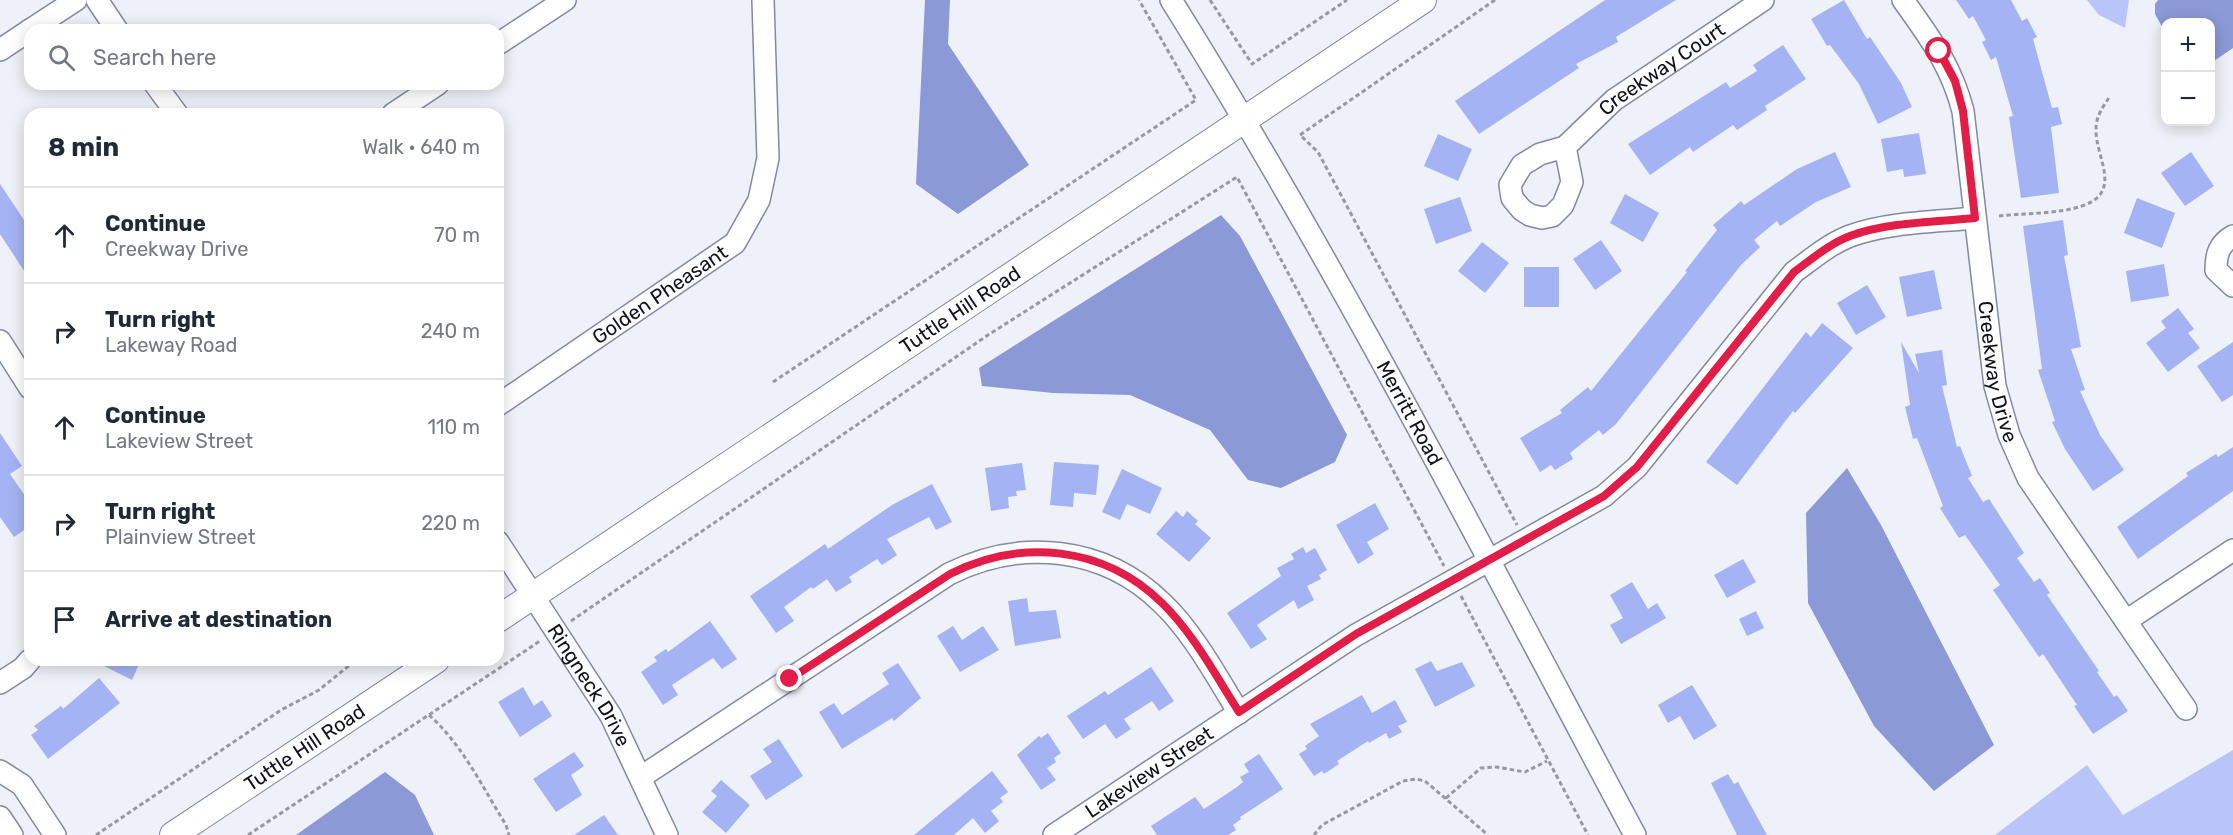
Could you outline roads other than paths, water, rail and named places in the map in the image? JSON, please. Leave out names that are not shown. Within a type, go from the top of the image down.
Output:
[{"type":"main road","name":"Tuttle Hill Road","points":[[504,614],[1423,0]]},
{"type":"main road","name":"Tuttle Hill Road","points":[[173,835],[427,666]]},
{"type":"street","points":[[39,24],[76,0]]},
{"type":"street","points":[[97,0],[113,24]]},
{"type":"street","points":[[504,40],[565,0]]},
{"type":"street","name":"Golden Pheasant","points":[[504,401],[735,243],[759,200],[768,158],[763,0]]},
{"type":"street","name":"Merritt Road","points":[[1171,0],[1316,243],[1635,835]]},
{"type":"street","name":"Creekway Court","points":[[1565,147],[1614,100],[1762,0]]},
{"type":"street","name":"Creekway Drive","points":[[1903,0],[1939,51],[1955,81],[1963,111],[1995,386],[2009,435],[2028,478],[2186,709]]},
{"type":"street","points":[[0,50],[24,34]]},
{"type":"street","points":[[159,90],[173,108]]},
{"type":"street","points":[[402,108],[429,90]]},
{"type":"street","name":"Lakeview Street","points":[[1054,835],[1356,634],[1604,496],[1637,467],[1794,272],[1824,250],[1850,236],[1889,227],[1975,218]]},
{"type":"street","points":[[2233,236],[2225,241],[2216,255],[2216,270],[2233,286]]},
{"type":"street","points":[[0,341],[24,379]]},
{"type":"street","points":[[2126,621],[2233,549]]},
{"type":"street","name":"Ringneck Drive","points":[[504,551],[605,707],[641,777],[667,835]]},
{"type":"street","points":[[641,777],[950,574],[970,563],[1016,553],[1041,551],[1072,555],[1108,566],[1138,583],[1172,613],[1239,712]]},
{"type":"street","points":[[0,683],[25,666]]},
{"type":"street","points":[[0,771],[22,785],[55,835]]},
{"type":"street","points":[[0,817],[12,835]]}]
